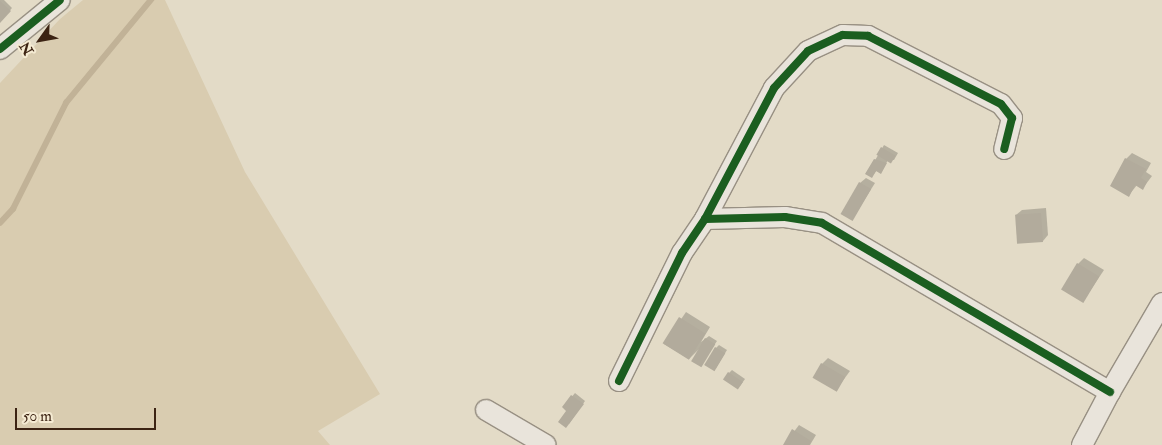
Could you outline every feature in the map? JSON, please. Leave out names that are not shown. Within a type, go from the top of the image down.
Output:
[{"type":"street","points":[[0,49],[60,0]]},
{"type":"street","points":[[619,381],[682,253],[705,219],[774,88],[808,51],[843,35],[868,36],[1001,104],[1012,118],[1004,149]]},
{"type":"street","points":[[705,219],[785,218],[822,223],[1110,392]]},
{"type":"street","points":[[1082,445],[1110,392],[1162,304]]},
{"type":"street","points":[[486,410],[546,445]]},
{"type":"shaded area","points":[[83,0],[165,0],[245,172],[380,394],[318,431],[330,445],[0,445],[0,83],[60,19]]},
{"type":"building","points":[[0,1],[11,11],[0,23]]},
{"type":"building","points":[[881,147],[896,156],[891,163],[876,155]]},
{"type":"building","points":[[1125,158],[1146,169],[1141,178],[1147,182],[1143,190],[1135,185],[1129,197],[1110,186]]},
{"type":"building","points":[[874,159],[887,163],[881,174],[876,171],[872,178],[865,174]]},
{"type":"building","points":[[859,182],[871,189],[853,221],[840,214]]},
{"type":"building","points":[[1041,213],[1043,242],[1017,244],[1015,215]]},
{"type":"building","points":[[1077,263],[1099,276],[1083,303],[1061,290]]},
{"type":"building","points":[[679,317],[705,333],[689,360],[663,343]]},
{"type":"building","points":[[705,338],[715,344],[701,367],[691,361]]},
{"type":"building","points":[[715,347],[725,353],[714,371],[704,365]]},
{"type":"building","points":[[821,363],[845,377],[837,392],[812,378]]},
{"type":"building","points":[[728,372],[743,382],[738,390],[723,379]]},
{"type":"building","points":[[571,395],[584,404],[566,428],[558,422],[566,411],[562,407]]},
{"type":"building","points":[[792,429],[811,441],[809,445],[783,445]]},
{"type":"waterway","points":[[0,223],[13,209],[66,103],[151,0]]},
{"type":"cycle path","points":[[0,49],[60,0]]},
{"type":"cycle path","points":[[705,219],[774,88],[808,51],[843,35],[868,36],[1001,104],[1012,118],[1004,149]]},
{"type":"cycle path","points":[[619,381],[682,253],[705,219],[785,217],[822,223],[1110,392]]}]
